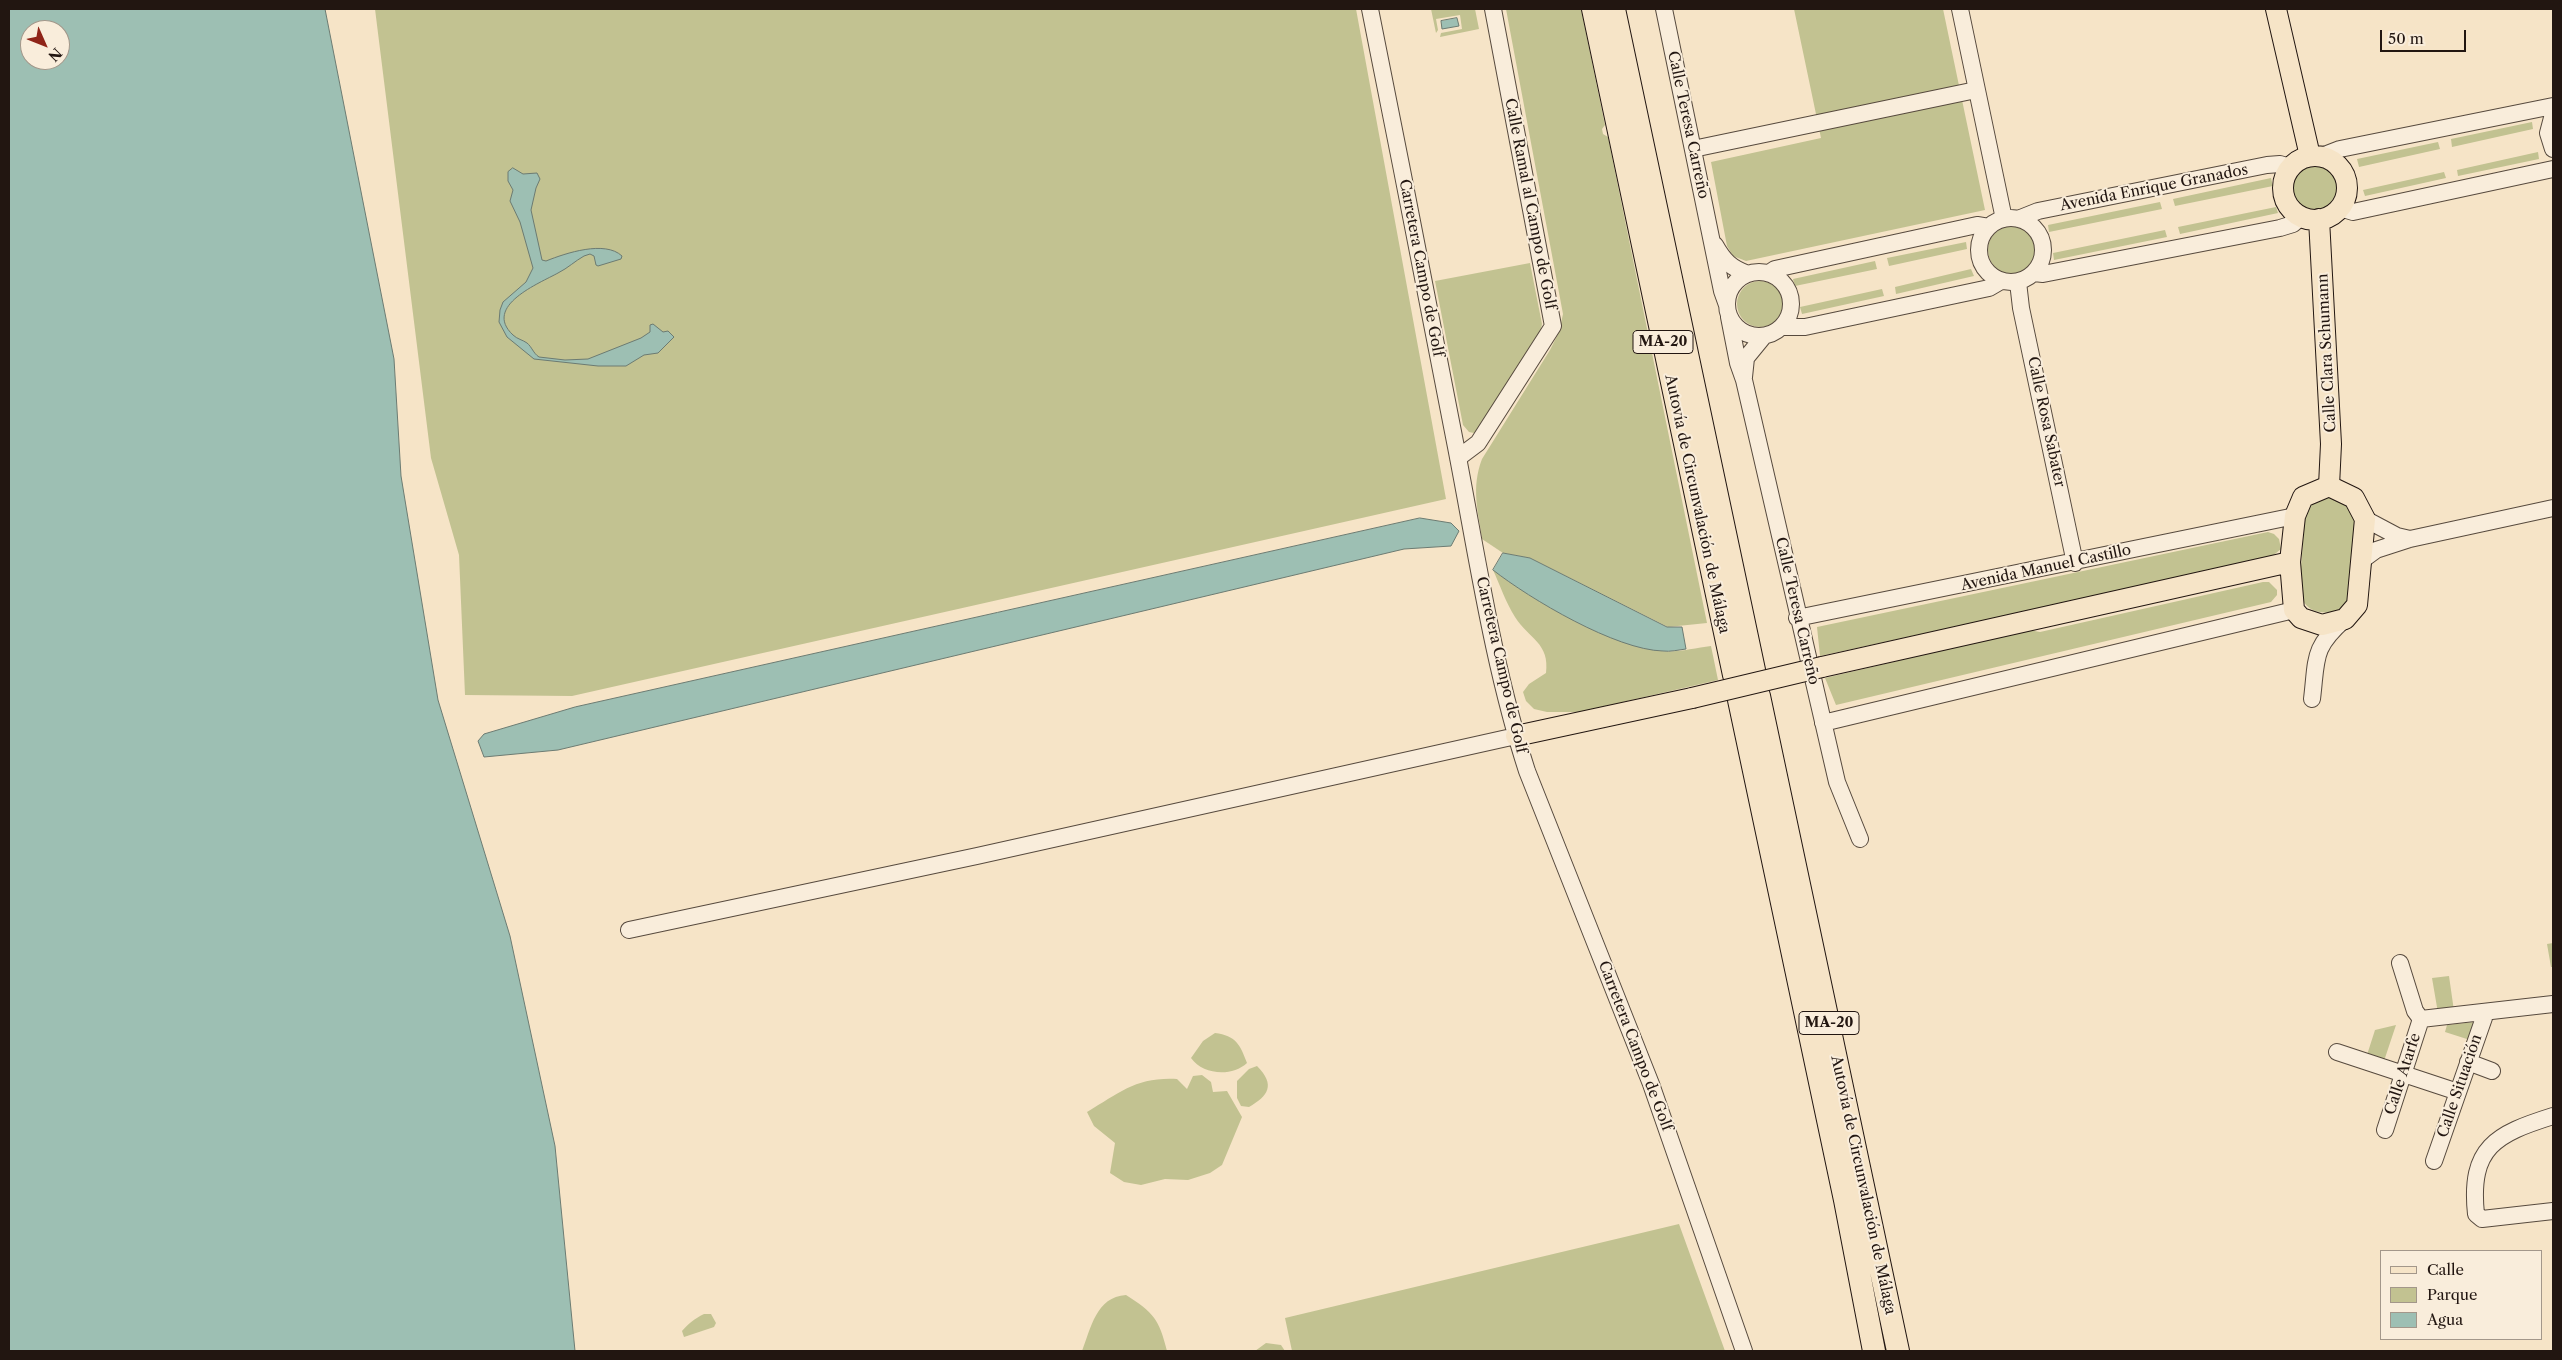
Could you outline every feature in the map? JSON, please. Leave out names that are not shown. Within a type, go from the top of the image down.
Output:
[{"type":"highway","name":"Autovía de Circunvalación de Málaga","points":[[1592,9],[1744,673],[1614,9]]},
{"type":"highway","name":"Autovía de Circunvalación de Málaga","points":[[1874,1351],[1749,698],[1898,1351]]},
{"type":"main road","points":[[2276,9],[2316,156]]},
{"type":"main road","points":[[2316,156],[2332,160],[2345,177],[2347,188],[2340,208],[2327,217],[2310,218],[2292,211],[2283,194],[2285,175],[2290,167],[2296,162],[2316,156]]},
{"type":"main road","name":"Calle Clara Schumann","points":[[2310,218],[2332,444],[2329,486]]},
{"type":"main road","points":[[2329,486],[2354,498],[2365,519],[2357,604],[2345,619],[2322,625],[2297,614],[2290,562],[2294,516],[2303,497],[2329,486]]},
{"type":"main road","points":[[1516,736],[1692,698],[2290,562]]},
{"type":"street","name":"Carretera Campo de Golf","points":[[1370,9],[1480,577],[1516,736],[1527,771],[1651,1084],[1744,1351]]},
{"type":"street","name":"Calle Ramal al Campo de Golf","points":[[1458,458],[1478,443],[1553,326],[1493,9]]},
{"type":"street","name":"Calle Teresa Carreño","points":[[1664,9],[1722,292],[1728,311],[1738,363],[1744,380],[1797,618],[1837,782],[1860,839]]},
{"type":"street","points":[[1960,9],[2004,222]]},
{"type":"street","points":[[1694,149],[1976,90]]},
{"type":"street","points":[[2316,156],[2340,148],[2553,106]]},
{"type":"street","points":[[2553,114],[2548,133],[2553,149]]},
{"type":"street","name":"Avenida Enrique Granados","points":[[1769,273],[1775,269],[1977,225],[2004,222],[2038,211],[2267,165],[2280,164],[2290,167]]},
{"type":"street","points":[[2340,208],[2353,212],[2553,169]]},
{"type":"street","points":[[2034,273],[2043,274],[2280,228],[2310,218]]},
{"type":"street","points":[[2004,222],[2035,229],[2043,246],[2043,256],[2034,273],[2018,282],[2001,281],[1992,276],[1980,258],[1980,246],[1983,236],[2004,222]]},
{"type":"street","name":"Calle Teresa Carreño","points":[[1713,241],[1722,259],[1733,268],[1748,274]]},
{"type":"street","points":[[1782,327],[1790,313],[1790,296],[1782,282],[1769,273],[1748,274],[1732,286],[1728,311],[1743,332],[1764,336],[1782,327],[1812,325],[1989,288],[2001,281]]},
{"type":"street","name":"Calle Rosa Sabater","points":[[2018,282],[2075,563]]},
{"type":"street","name":"Calle Teresa Carreño","points":[[1744,380],[1746,358],[1764,336]]},
{"type":"street","points":[[2361,561],[2376,550],[2410,539],[2553,508]]},
{"type":"street","name":"Avenida Manuel Castillo","points":[[1797,618],[2075,563],[2294,516]]},
{"type":"street","points":[[2365,519],[2397,536],[2410,539]]},
{"type":"street","points":[[1823,723],[2297,614],[2312,636],[2317,653]]},
{"type":"street","points":[[2312,698],[2317,653],[2324,638],[2345,619]]},
{"type":"street","points":[[629,930],[967,858],[1516,736]]},
{"type":"street","points":[[2400,963],[2414,1011],[2421,1019],[2553,1004]]},
{"type":"street","name":"Calle Situación","points":[[2434,1161],[2486,1012]]},
{"type":"street","name":"Calle Atarfe","points":[[2384,1130],[2421,1019]]},
{"type":"street","points":[[2337,1052],[2458,1092]]},
{"type":"street","points":[[2468,1062],[2492,1071]]},
{"type":"street","points":[[2553,1116],[2505,1134],[2490,1145],[2474,1190],[2476,1214],[2482,1219],[2553,1211]]},
{"type":"green space","points":[[375,9],[1356,9],[1446,499],[572,696],[465,695],[459,555],[431,458]]},
{"type":"green space","points":[[1431,9],[1475,9],[1479,29],[1440,37],[1441,33],[1462,29],[1460,15],[1436,19],[1438,30],[1436,33]]},
{"type":"green space","points":[[1506,9],[1581,9],[1605,125],[1602,129],[1603,134],[1608,137],[1707,623],[1668,627],[1530,558],[1503,553],[1482,539],[1476,489],[1482,459],[1550,350],[1559,332],[1563,314]]},
{"type":"green space","points":[[1794,9],[1943,9],[1985,210],[1746,261],[1733,256],[1727,246],[1711,162],[1821,138]]},
{"type":"green space","points":[[2532,122],[2533,129],[2452,147],[2451,139]]},
{"type":"green space","points":[[2438,142],[2440,149],[2359,167],[2357,159]]},
{"type":"green space","points":[[2538,152],[2539,159],[2458,176],[2457,170]]},
{"type":"green space","points":[[2311,164],[2319,164],[2328,168],[2334,174],[2338,187],[2334,200],[2328,206],[2319,210],[2311,210],[2302,206],[2296,200],[2292,191],[2292,183],[2296,174],[2302,168]]},
{"type":"green space","points":[[2444,172],[2446,178],[2365,196],[2363,190]]},
{"type":"green space","points":[[2271,178],[2273,186],[2175,206],[2173,199]]},
{"type":"green space","points":[[2160,202],[2162,209],[2049,232],[2048,225]]},
{"type":"green space","points":[[2276,207],[2278,213],[2180,234],[2178,227]]},
{"type":"green space","points":[[2012,226],[2021,228],[2029,233],[2034,241],[2036,250],[2034,259],[2029,267],[2021,272],[2012,274],[2003,272],[1995,267],[1990,259],[1988,250],[1990,241],[1995,233],[2003,228]]},
{"type":"green space","points":[[2165,230],[2167,237],[2054,260],[2053,253]]},
{"type":"green space","points":[[1966,242],[1967,249],[1889,266],[1887,258]]},
{"type":"green space","points":[[1875,261],[1877,269],[1795,286],[1793,279]]},
{"type":"green space","points":[[1530,263],[1542,324],[1541,329],[1478,429],[1474,433],[1469,432],[1463,425],[1435,281]]},
{"type":"green space","points":[[1971,269],[1974,276],[1896,294],[1895,287]]},
{"type":"green space","points":[[1756,281],[1764,281],[1773,285],[1779,291],[1783,304],[1779,317],[1773,323],[1764,327],[1756,327],[1747,323],[1741,317],[1737,308],[1737,300],[1741,291],[1747,285]]},
{"type":"green space","points":[[1882,289],[1884,296],[1802,314],[1800,307]]},
{"type":"green space","points":[[2329,497],[2345,503],[2356,515],[2351,596],[2339,611],[2326,613],[2314,611],[2306,604],[2299,593],[2305,516],[2314,503]]},
{"type":"green space","points":[[2268,532],[2274,534],[2279,539],[2281,549],[2270,558],[1820,656],[1817,627]]},
{"type":"green space","points":[[1493,570],[1551,608],[1596,631],[1619,640],[1661,651],[1679,651],[1711,646],[1718,680],[1580,712],[1547,712],[1534,709],[1526,701],[1523,692],[1529,684],[1546,673],[1545,655],[1542,648],[1515,617]]},
{"type":"green space","points":[[2269,582],[2277,590],[2277,595],[2271,602],[1836,705],[1825,678],[2029,630],[2040,632]]},
{"type":"green space","points":[[2553,943],[2553,967],[2551,967],[2547,944]]},
{"type":"green space","points":[[2449,976],[2454,1011],[2438,1013],[2432,978]]},
{"type":"green space","points":[[2475,1022],[2470,1040],[2445,1032],[2447,1025]]},
{"type":"green space","points":[[2396,1025],[2383,1064],[2366,1058],[2375,1030]]},
{"type":"green space","points":[[1215,1033],[1233,1039],[1242,1051],[1247,1063],[1234,1071],[1226,1072],[1210,1071],[1196,1064],[1191,1058],[1203,1041]]},
{"type":"green space","points":[[1257,1066],[1266,1079],[1268,1084],[1267,1090],[1256,1103],[1249,1107],[1241,1106],[1237,1098],[1237,1081],[1249,1069]]},
{"type":"green space","points":[[1202,1075],[1211,1082],[1213,1092],[1227,1091],[1242,1117],[1222,1165],[1210,1173],[1188,1180],[1165,1179],[1141,1185],[1124,1182],[1110,1173],[1115,1143],[1094,1126],[1087,1112],[1139,1083],[1150,1080],[1177,1079],[1187,1089],[1193,1076]]},
{"type":"green space","points":[[1679,1224],[1725,1351],[1292,1351],[1285,1318]]},
{"type":"green space","points":[[1126,1295],[1143,1307],[1154,1318],[1161,1331],[1167,1351],[1082,1351],[1092,1324],[1101,1308],[1108,1301]]},
{"type":"green space","points":[[704,1314],[711,1314],[716,1323],[714,1327],[684,1337],[682,1331],[692,1321]]},
{"type":"green space","points":[[1266,1343],[1281,1345],[1285,1351],[1255,1351]]},
{"type":"water","points":[[9,9],[325,9],[394,359],[401,476],[438,700],[510,936],[555,1146],[575,1351],[9,1351]]},
{"type":"water","points":[[1457,18],[1459,26],[1442,29],[1441,21]]},
{"type":"water","points":[[513,168],[523,174],[537,173],[540,179],[531,210],[542,260],[546,261],[574,252],[596,248],[615,251],[622,256],[621,259],[598,266],[594,256],[590,254],[584,256],[562,271],[528,289],[509,305],[504,314],[505,324],[513,335],[527,343],[539,357],[565,360],[588,359],[641,338],[650,332],[650,325],[653,324],[663,332],[668,331],[674,337],[658,353],[644,355],[626,366],[598,366],[534,359],[507,337],[499,322],[503,302],[526,282],[533,268],[520,222],[510,201],[513,190],[508,181],[508,172]]},
{"type":"water","points":[[1420,518],[1451,523],[1459,531],[1451,546],[1404,549],[558,750],[484,757],[478,741],[484,734],[575,707]]},
{"type":"water","points":[[1503,553],[1530,558],[1667,627],[1682,627],[1686,649],[1666,651],[1644,648],[1598,633],[1574,621],[1529,595],[1493,570]]}]
